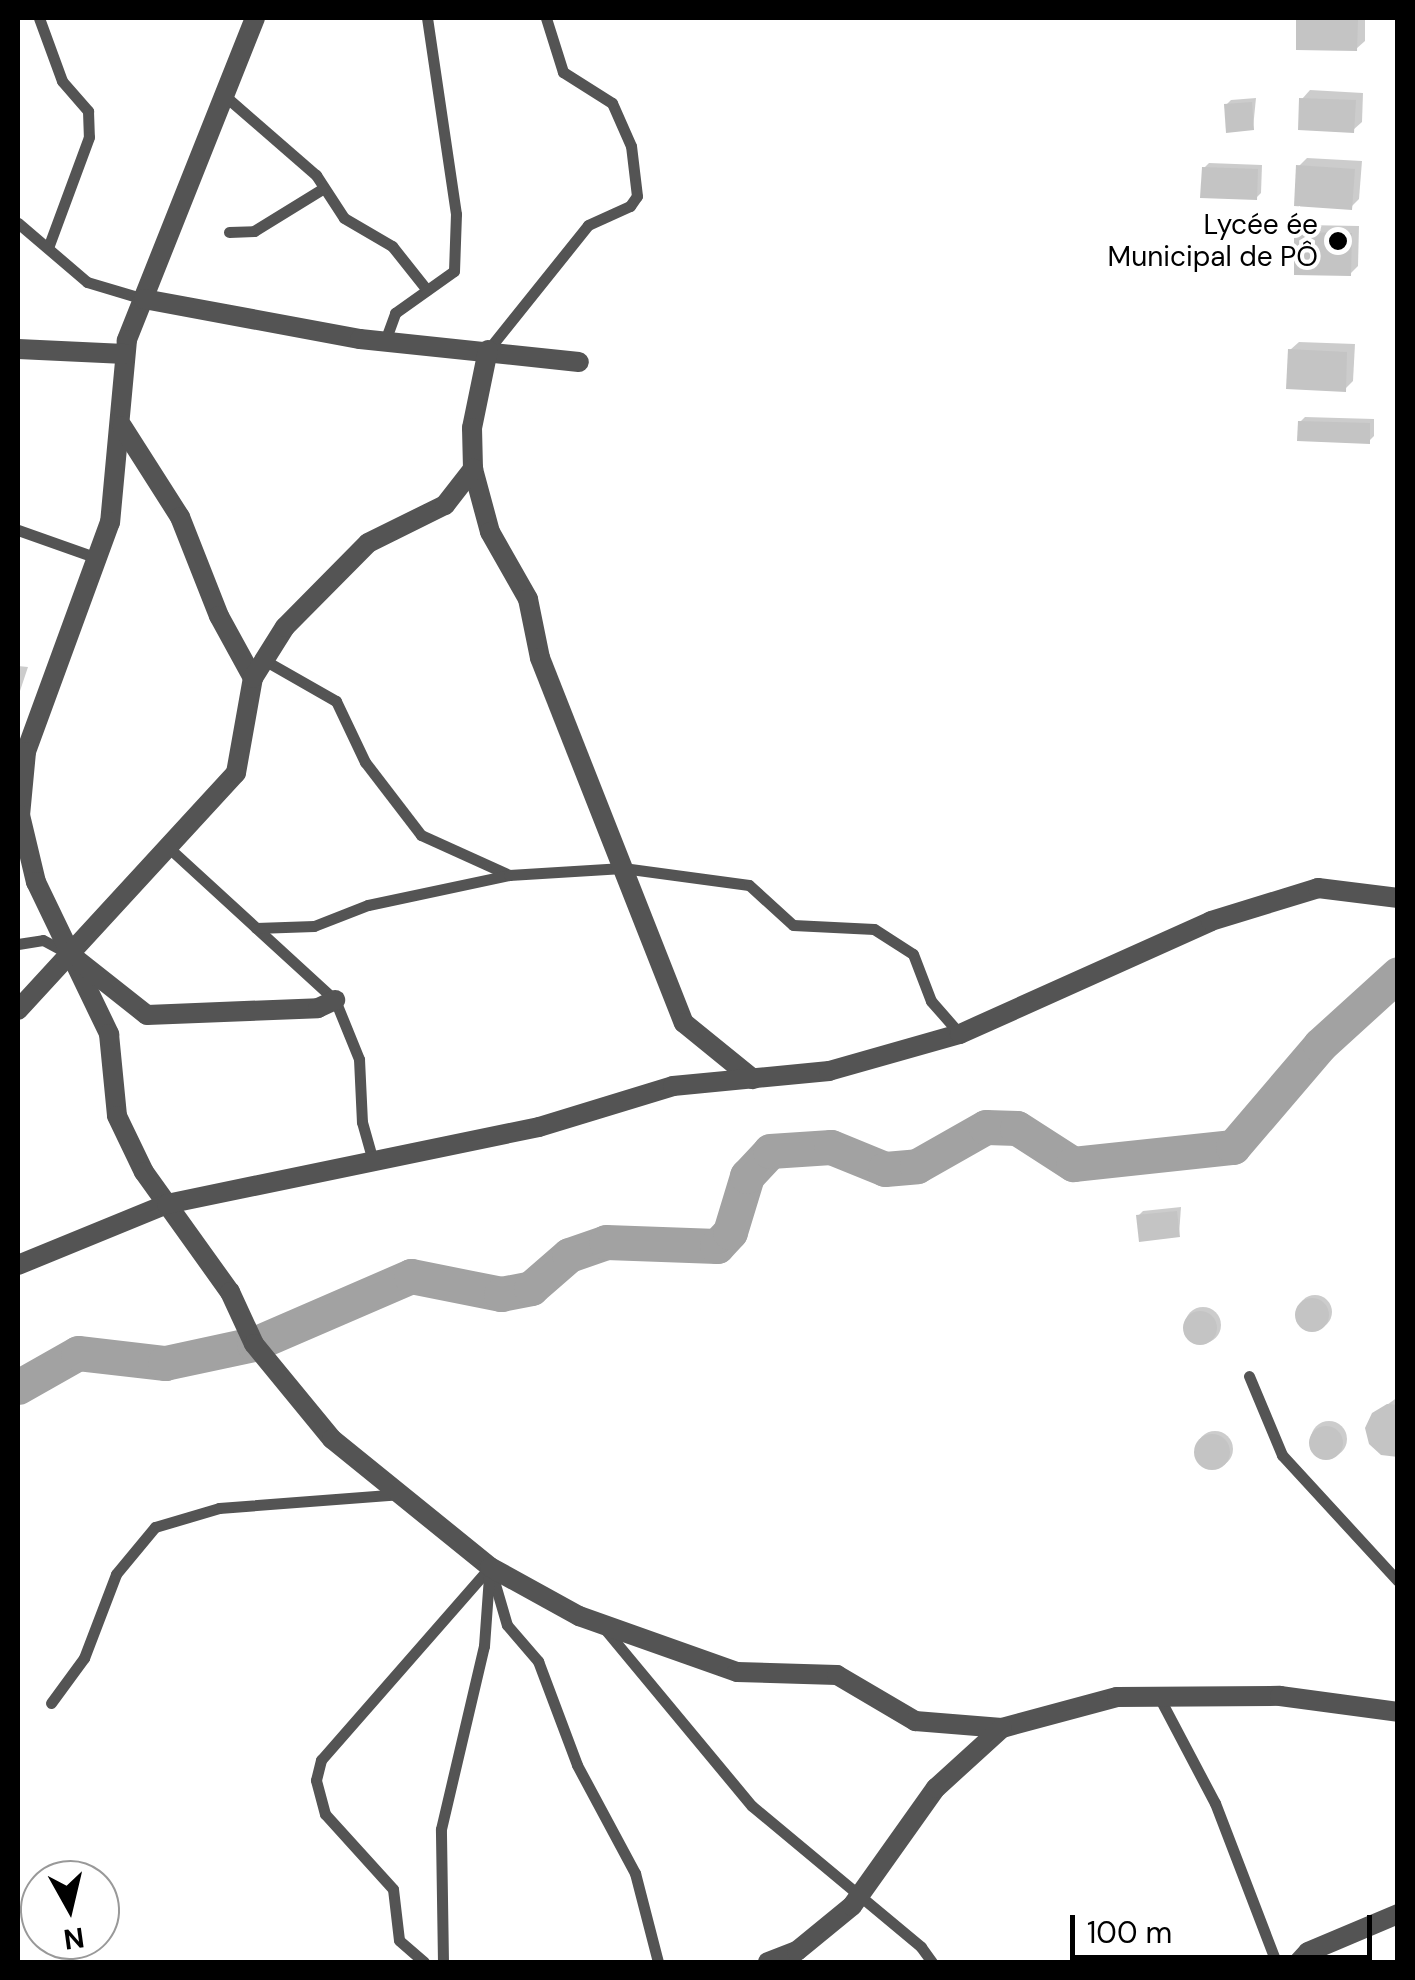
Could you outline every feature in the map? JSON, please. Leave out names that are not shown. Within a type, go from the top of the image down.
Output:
[{"type":"street","points":[[255,18],[125,354],[122,426],[110,522],[26,752],[18,815],[36,882],[109,1034],[117,1116],[167,1204],[230,1292],[254,1344],[332,1439],[490,1567],[599,1623],[738,1672],[837,1676],[915,1721],[1002,1728],[1117,1698],[1280,1696],[1398,1712]]},
{"type":"street","points":[[144,299],[384,341],[579,362]]},
{"type":"street","points":[[18,350],[125,354]]},
{"type":"street","points":[[488,350],[472,428],[473,469],[490,532],[528,599],[540,658],[684,1023],[753,1079]]},
{"type":"street","points":[[122,426],[180,517],[219,616],[258,669]]},
{"type":"street","points":[[18,1010],[236,773],[258,669],[284,627],[368,543],[445,505],[473,469]]},
{"type":"street","points":[[18,1265],[167,1204],[539,1127],[673,1086],[829,1072],[960,1034],[1210,921],[1318,888],[1398,898]]},
{"type":"street","points":[[71,955],[146,1014],[318,1008],[334,1000]]},
{"type":"street","points":[[768,1962],[797,1951],[857,1899],[936,1788],[1002,1728]]},
{"type":"street","points":[[1299,1962],[1308,1952],[1398,1914]]},
{"type":"lane","points":[[39,18],[62,81],[88,111],[89,137],[49,245]]},
{"type":"lane","points":[[384,341],[394,313],[454,270],[456,214],[427,18]]},
{"type":"lane","points":[[488,350],[588,225],[637,196],[631,146],[612,103],[563,72],[546,18]]},
{"type":"lane","points":[[225,96],[324,188],[344,218],[392,246],[427,290]]},
{"type":"lane","points":[[230,232],[254,231],[324,188]]},
{"type":"lane","points":[[18,222],[88,282],[144,299]]},
{"type":"lane","points":[[18,530],[97,558]]},
{"type":"lane","points":[[258,669],[336,700],[364,762],[421,835],[509,876]]},
{"type":"lane","points":[[168,848],[334,1000],[359,1060],[362,1122],[373,1162]]},
{"type":"lane","points":[[256,928],[314,926],[368,905],[509,876],[623,868],[750,885],[793,925],[874,929],[913,954],[930,1001],[960,1034]]},
{"type":"lane","points":[[18,944],[44,940],[71,955]]},
{"type":"lane","points":[[1250,1376],[1282,1455],[1398,1582]]},
{"type":"lane","points":[[50,1703],[84,1658],[116,1574],[155,1527],[219,1508],[401,1494]]},
{"type":"lane","points":[[424,1962],[399,1940],[393,1889],[325,1814],[316,1780],[321,1760],[490,1567]]},
{"type":"lane","points":[[443,1962],[441,1829],[484,1646],[490,1567]]},
{"type":"lane","points":[[490,1567],[508,1625],[538,1661],[577,1764],[635,1873],[658,1962]]},
{"type":"lane","points":[[599,1623],[752,1806],[857,1899],[921,1947],[932,1962]]},
{"type":"lane","points":[[1159,1697],[1216,1803],[1276,1962]]},
{"type":"building","points":[[1296,19],[1358,20],[1357,51],[1296,50]]},
{"type":"building","points":[[1299,98],[1356,100],[1354,133],[1298,130]]},
{"type":"building","points":[[1252,102],[1254,130],[1226,133],[1224,104]]},
{"type":"building","points":[[1296,165],[1355,169],[1352,210],[1294,206]]},
{"type":"building","points":[[1202,167],[1258,169],[1257,200],[1200,198]]},
{"type":"building","points":[[1294,232],[1352,233],[1351,276],[1294,275]]},
{"type":"building","points":[[1288,349],[1347,352],[1346,392],[1286,389]]},
{"type":"building","points":[[1298,421],[1370,423],[1370,444],[1297,441]]},
{"type":"building","points":[[1177,1211],[1180,1237],[1139,1242],[1136,1215]]},
{"type":"building","points":[[1312,1298],[1324,1303],[1329,1315],[1324,1327],[1312,1332],[1300,1327],[1295,1315],[1300,1303]]},
{"type":"building","points":[[1200,1311],[1212,1316],[1217,1328],[1212,1340],[1200,1345],[1188,1340],[1183,1328],[1188,1316]]},
{"type":"building","points":[[1387,1404],[1398,1405],[1398,1457],[1381,1455],[1369,1444],[1365,1428],[1372,1413]]},
{"type":"building","points":[[1326,1426],[1338,1431],[1343,1443],[1338,1455],[1326,1460],[1314,1455],[1309,1443],[1314,1431]]},
{"type":"building","points":[[1212,1434],[1224,1440],[1230,1452],[1224,1464],[1212,1470],[1200,1464],[1194,1452],[1200,1440]]},
{"type":"waterway","points":[[18,1387],[78,1353],[165,1363],[254,1344],[411,1276],[501,1294],[531,1288],[569,1255],[606,1242],[717,1246],[730,1232],[747,1176],[770,1151],[831,1147],[885,1169],[917,1166],[986,1127],[1017,1128],[1073,1164],[1233,1147],[1320,1045],[1398,974]]},
{"type":"place","name":"Lycée ée Municipal de PÔ","points":[[1338,241]]}]
